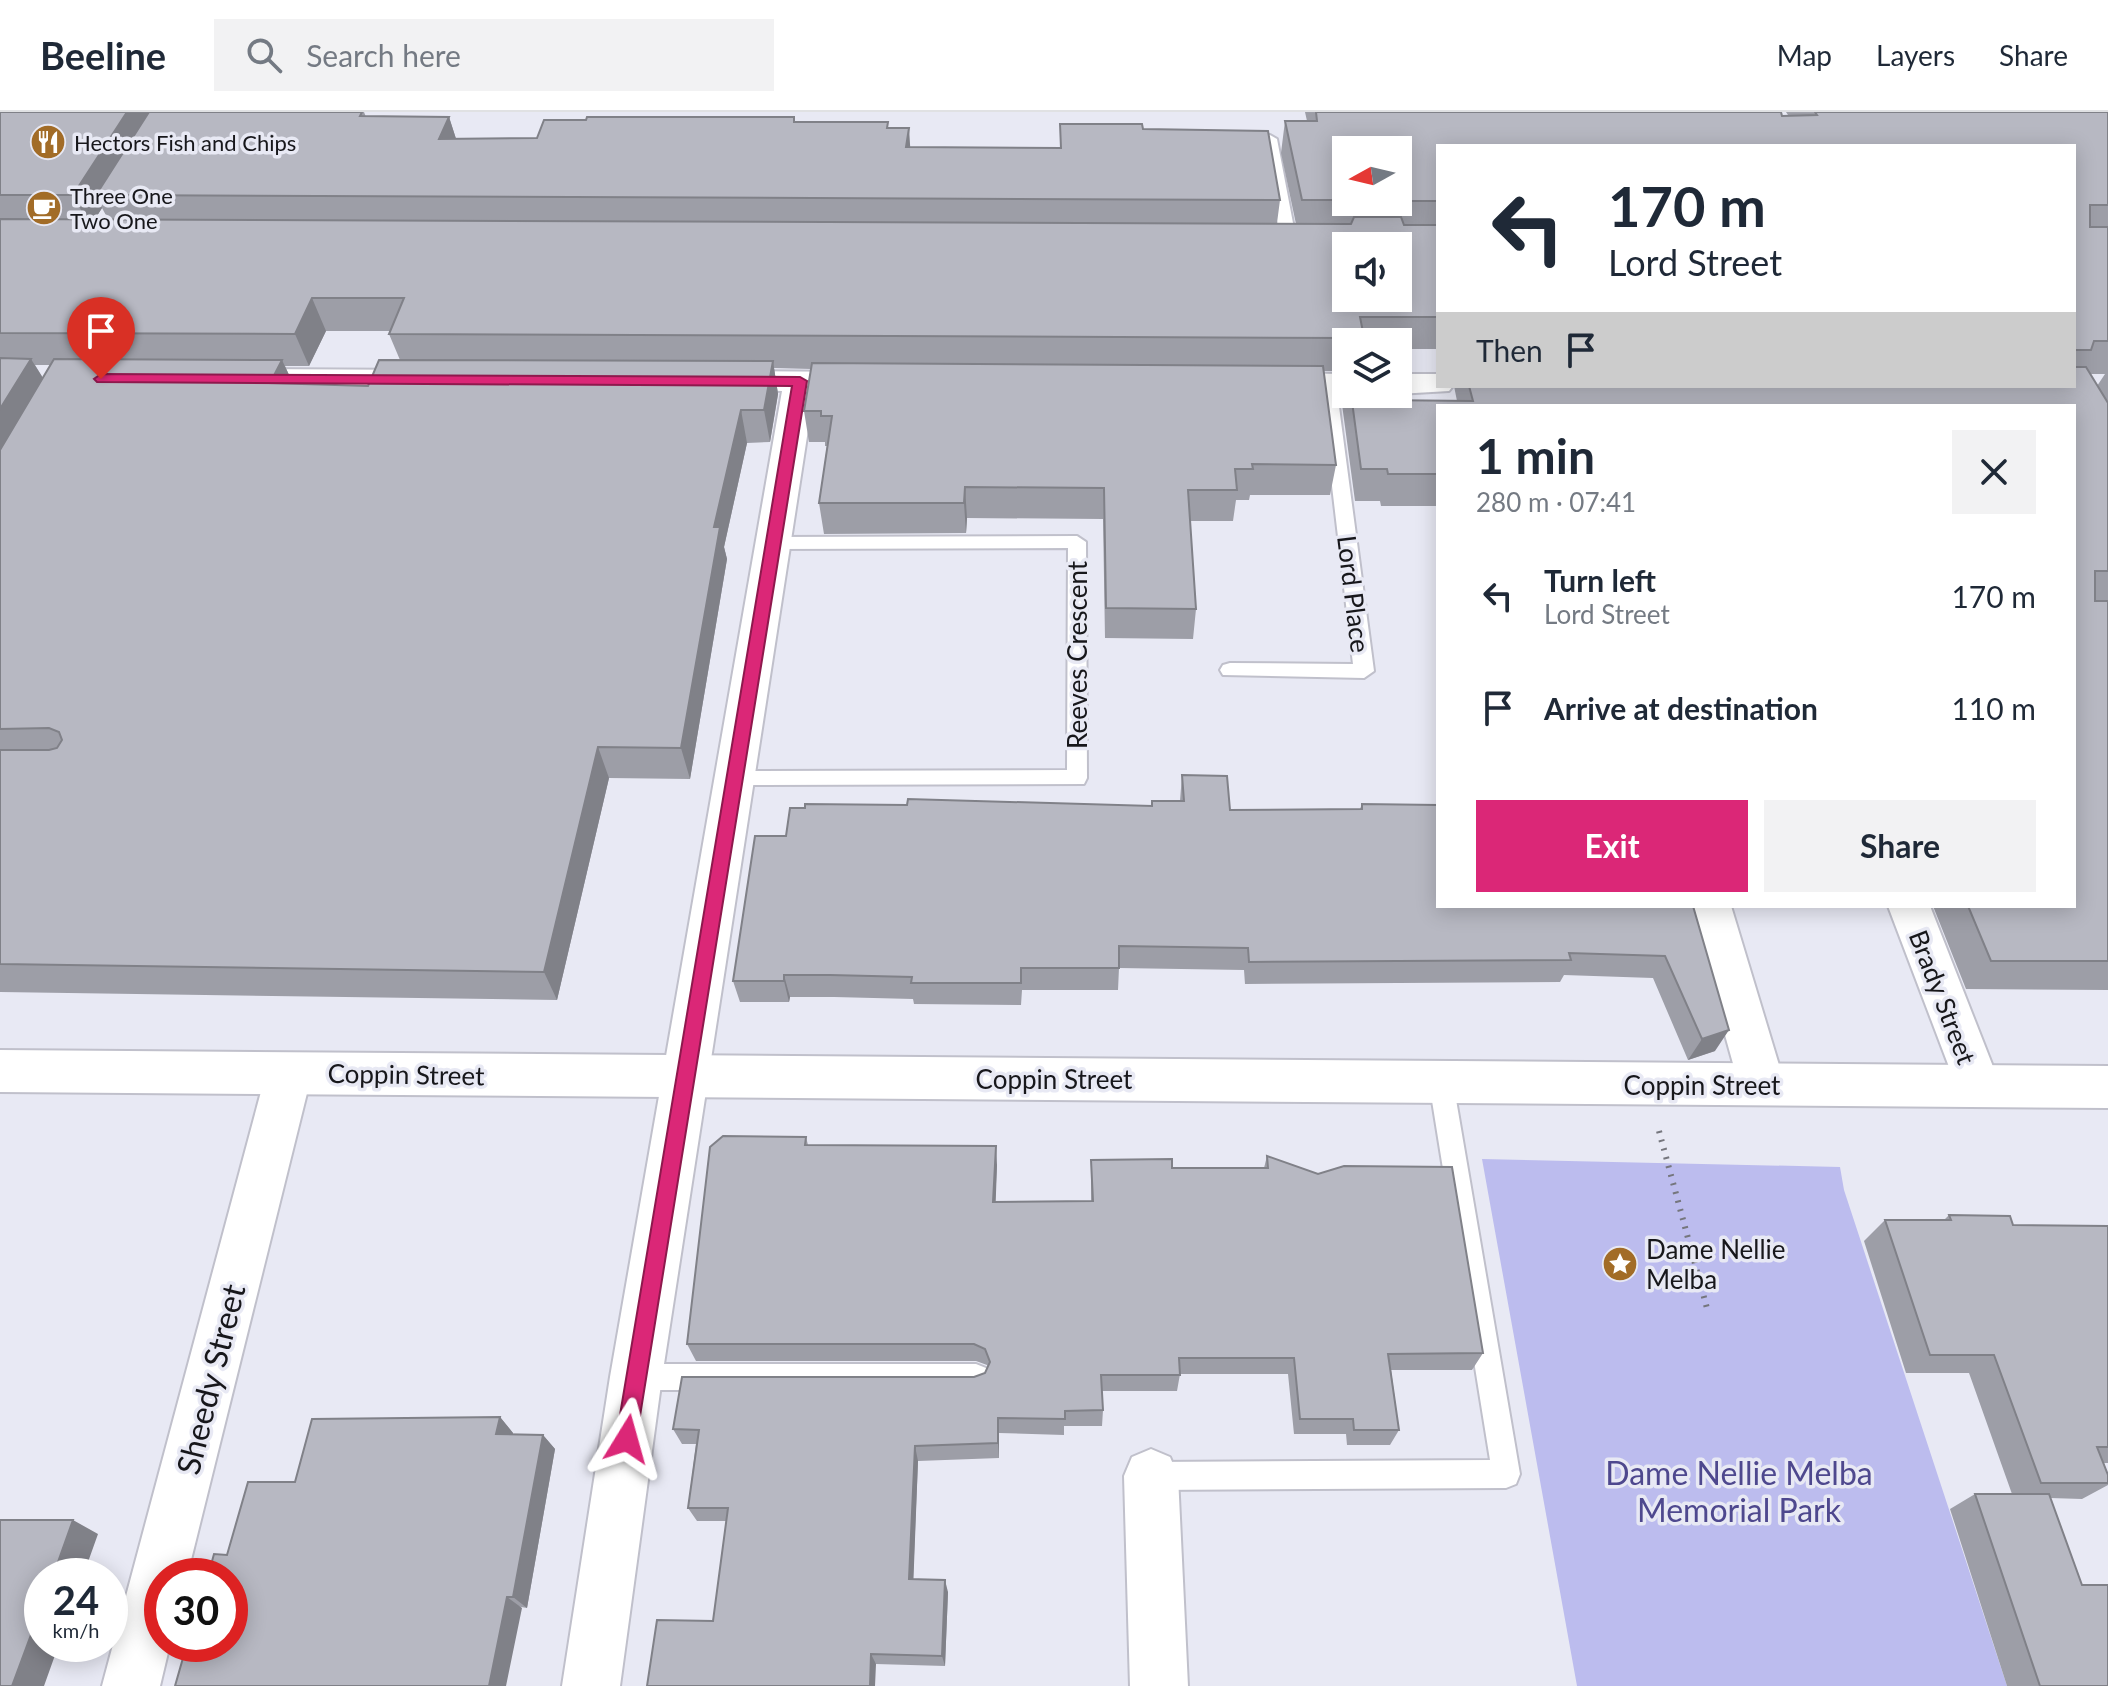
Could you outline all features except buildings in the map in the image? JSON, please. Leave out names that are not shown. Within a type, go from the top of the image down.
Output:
[{"type":"street","points":[[1258,244],[1319,244]]},
{"type":"street","points":[[212,379],[466,380]]},
{"type":"street","points":[[689,381],[894,382]]},
{"type":"street","points":[[591,1686],[636,1377],[800,381]]},
{"type":"street","points":[[1239,383],[1332,384]]},
{"type":"street","points":[[1412,384],[1436,384]]},
{"type":"street","points":[[1711,908],[1762,1085]]},
{"type":"street","name":"Brady Street","points":[[1910,908],[1978,1087]]},
{"type":"street","name":"Coppin Street","points":[[0,1071],[2108,1087]]},
{"type":"street","name":"Sheedy Street","points":[[131,1686],[289,1073]]},
{"type":"street","points":[[1151,1476],[1159,1686]]},
{"type":"lane","points":[[1225,139],[1270,139],[1289,244]]},
{"type":"lane","name":"Lord Place","points":[[1230,670],[1364,671],[1339,408]]},
{"type":"lane","name":"Reeves Crescent","points":[[734,779],[1077,778],[1077,542],[773,543]]},
{"type":"lane","points":[[1151,1476],[1506,1474],[1441,1082]]},
{"type":"lane","points":[[636,1377],[976,1377]]},
{"type":"path","points":[[1647,1084],[1708,1312]]},
{"type":"green space","name":"Dame Nellie Melba Memorial Park","points":[[1482,1159],[1840,1167],[1844,1190],[2007,1686],[1577,1686]]},
{"type":"place","name":"Hectors Fish and Chips","points":[[48,142]]},
{"type":"place","name":"Three One Two One","points":[[44,208]]},
{"type":"place","name":"Dame Nellie Melba","points":[[1620,1264]]},
{"type":"route","points":[[101,379],[800,381],[627,1439]]}]
